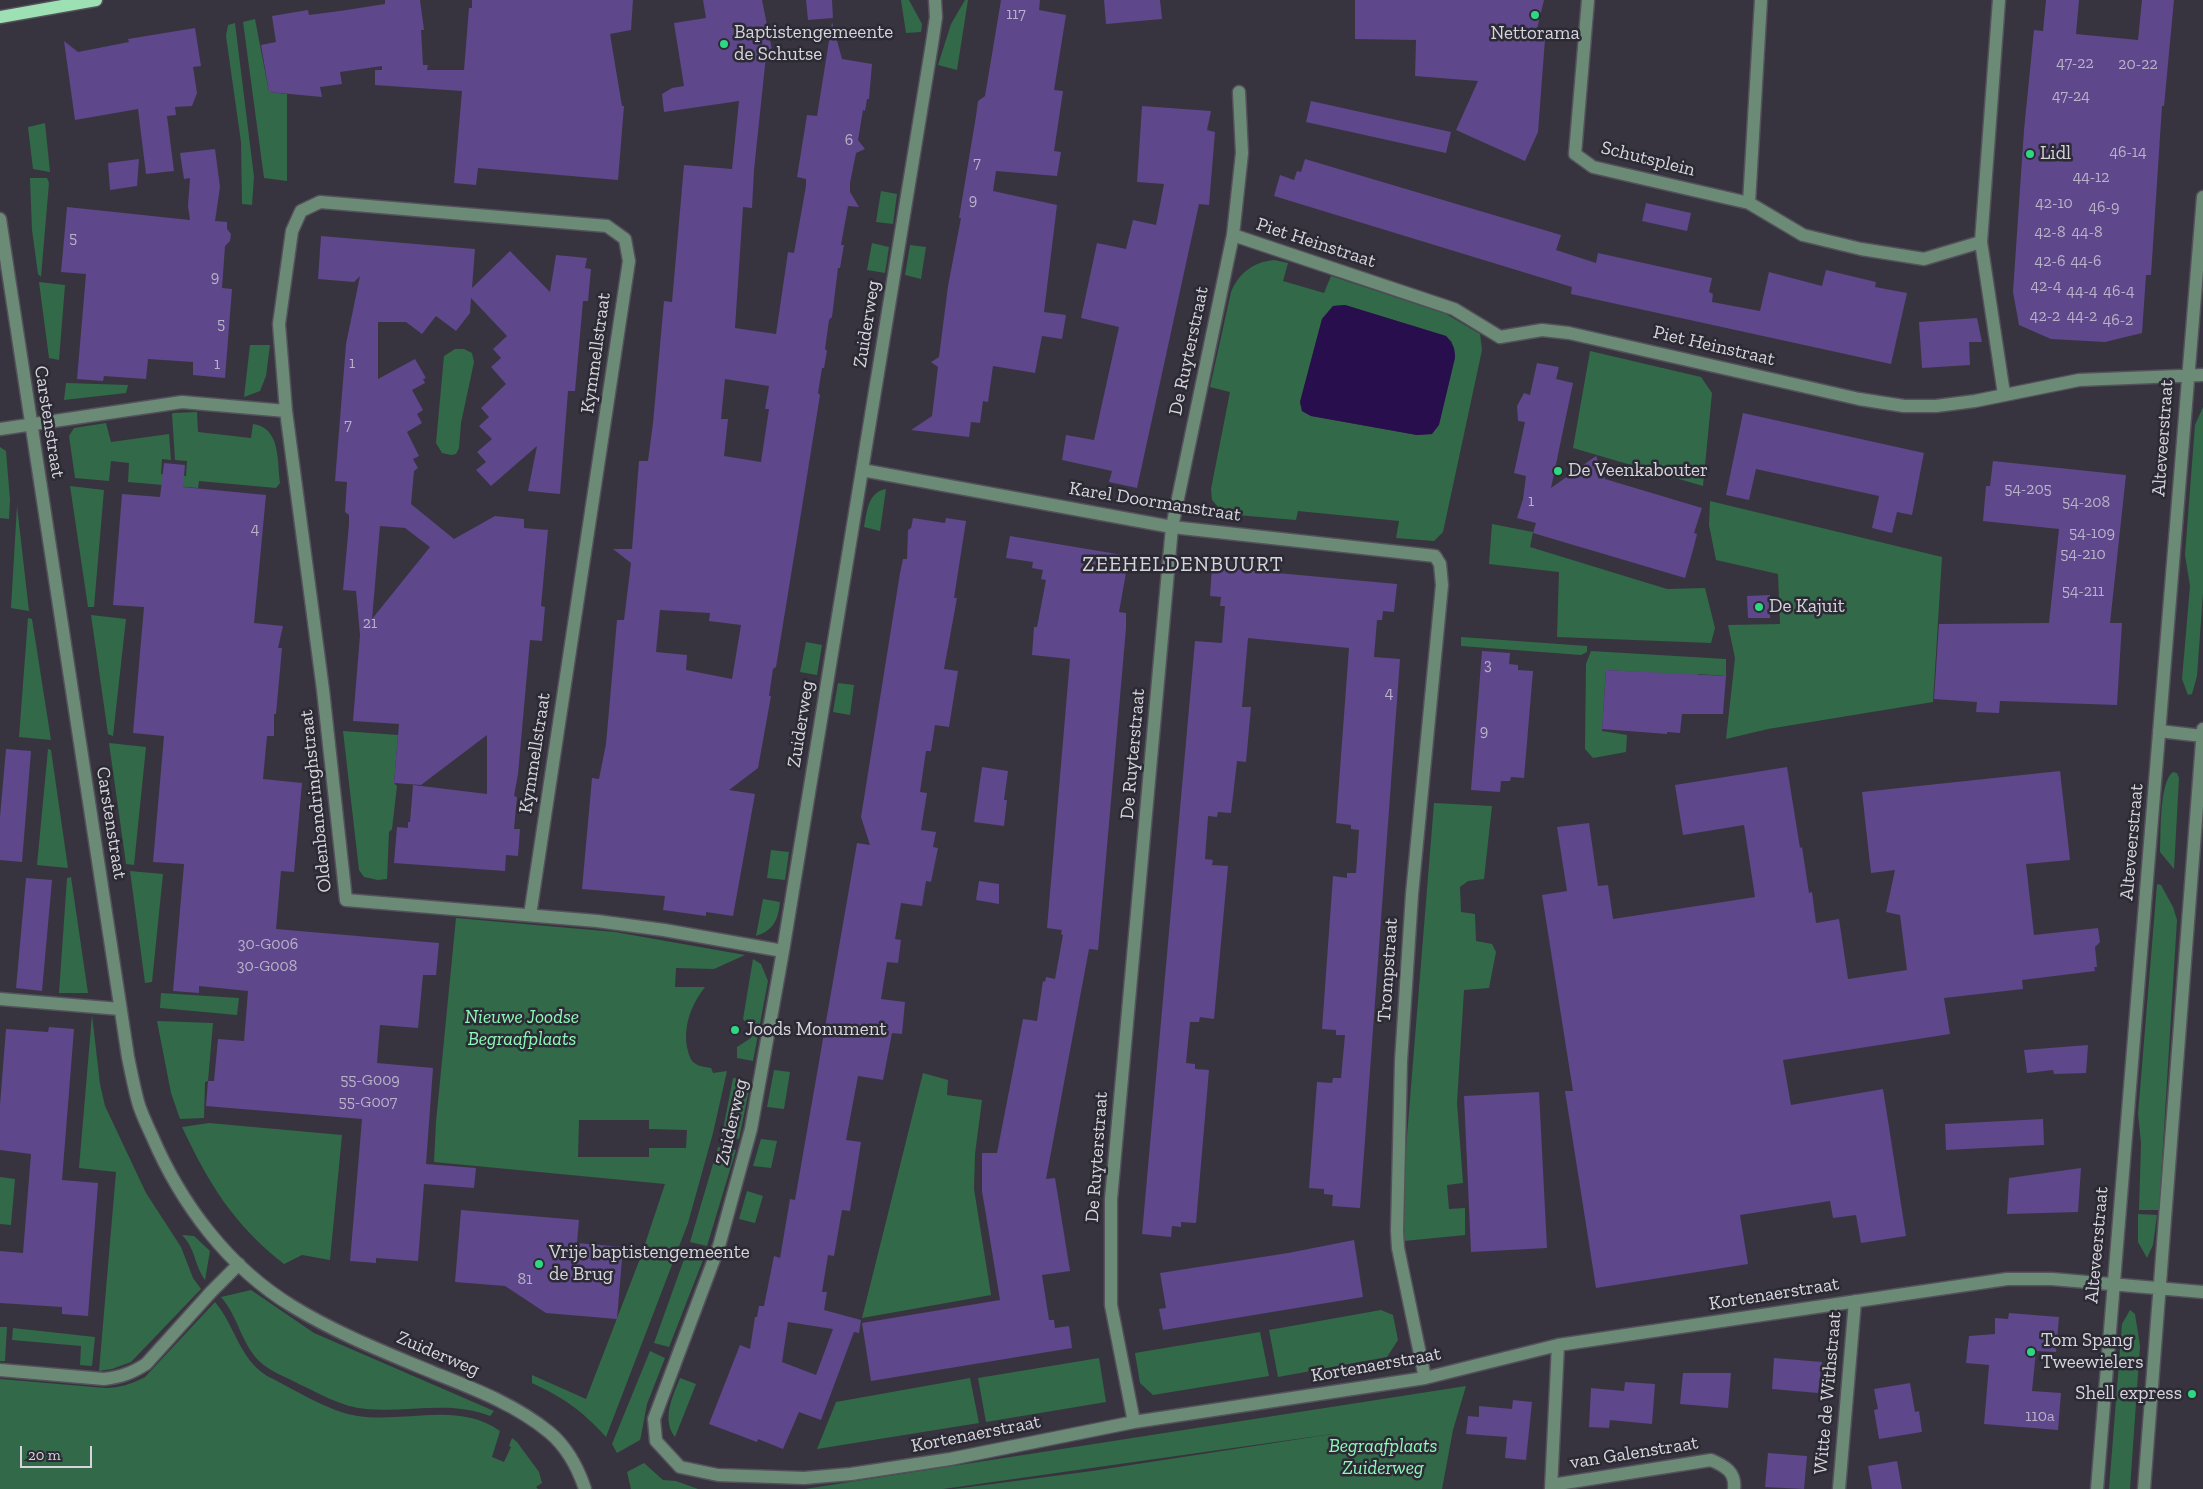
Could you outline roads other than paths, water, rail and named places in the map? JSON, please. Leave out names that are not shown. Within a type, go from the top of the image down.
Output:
[{"type":"main road","points":[[0,17],[96,0]]},
{"type":"street","name":"Zuiderweg","points":[[656,1441],[654,1420],[719,1246],[751,1128],[783,951],[862,470],[934,26],[935,0]]},
{"type":"street","name":"Schutsplein","points":[[1588,0],[1575,154],[1593,167],[1749,203],[1804,235],[1861,249],[1924,260],[1981,242]]},
{"type":"street","points":[[1749,203],[1761,0]]},
{"type":"street","points":[[1999,0],[1981,242],[2004,394]]},
{"type":"street","name":"De Ruyterstraat","points":[[1134,1422],[1111,1305],[1111,1199],[1172,527],[1233,236],[1242,153],[1239,92]]},
{"type":"street","name":"Alteveerstraat","points":[[2097,1489],[2112,1285],[2203,197]]},
{"type":"street","name":"Kymmellstraat","points":[[279,324],[292,231],[301,211],[320,202],[607,226],[625,239],[629,261],[530,915]]},
{"type":"street","name":"Carstenstraat","points":[[0,219],[120,1009],[138,1103],[164,1164],[197,1218],[239,1264],[290,1305],[356,1339]]},
{"type":"street","name":"Piet Heinstraat","points":[[1233,236],[1454,309],[1500,337],[1542,330],[1569,333],[1859,399],[1904,406],[1936,406],[1975,402],[2004,394],[2079,380],[2203,375]]},
{"type":"street","name":"Oldenbandringhstraat","points":[[279,324],[286,411],[322,681],[346,900],[530,915],[664,930],[783,951]]},
{"type":"street","points":[[0,429],[182,402],[286,411]]},
{"type":"street","name":"Karel Doormanstraat","points":[[862,470],[1172,527],[1435,556],[1440,564]]},
{"type":"street","name":"Trompstraat","points":[[1425,1378],[1396,1231],[1400,1061],[1412,894],[1442,584],[1440,564]]},
{"type":"street","points":[[2144,1489],[2203,729]]},
{"type":"street","points":[[2159,731],[2203,736]]},
{"type":"street","points":[[0,999],[120,1009]]},
{"type":"street","points":[[0,1370],[104,1379],[119,1378],[134,1373],[146,1364],[239,1264]]},
{"type":"street","name":"Kortenaerstraat","points":[[656,1441],[680,1468],[718,1475],[804,1478],[851,1474],[950,1459],[1134,1422],[1425,1378],[1558,1345],[2007,1279],[2052,1279],[2203,1292]]},
{"type":"street","name":"Witte de Withstraat","points":[[1839,1489],[1855,1301]]},
{"type":"street","name":"Zuiderweg","points":[[356,1339],[512,1407],[549,1432],[562,1445],[572,1459],[585,1489]]},
{"type":"street","name":"van Galenstraat","points":[[1558,1345],[1552,1487],[1711,1460],[1726,1466],[1735,1481],[1734,1489]]},
{"type":"place","name":"Nettorama","points":[[1535,15]]},
{"type":"place","name":"Baptistengemeente de Schutse","points":[[724,44]]},
{"type":"place","name":"Lidl","points":[[2030,154]]},
{"type":"place","name":"De Veenkabouter","points":[[1558,471]]},
{"type":"place","name":"De Kajuit","points":[[1759,607]]},
{"type":"place","name":"Joods Monument","points":[[735,1030]]},
{"type":"place","name":"Vrije baptistengemeente de Brug","points":[[539,1264]]},
{"type":"place","name":"Tom Spang Tweewielers","points":[[2031,1352]]},
{"type":"place","name":"Shell express","points":[[2192,1394]]},
{"type":"district","name":"ZEEHELDENBUURT","points":[[1183,565]]},
{"type":"park label","name":"Nieuwe Joodse Begraafplaats","points":[[522,1029]]},
{"type":"park label","name":"Begraafplaats Zuiderweg","points":[[1383,1458]]}]
